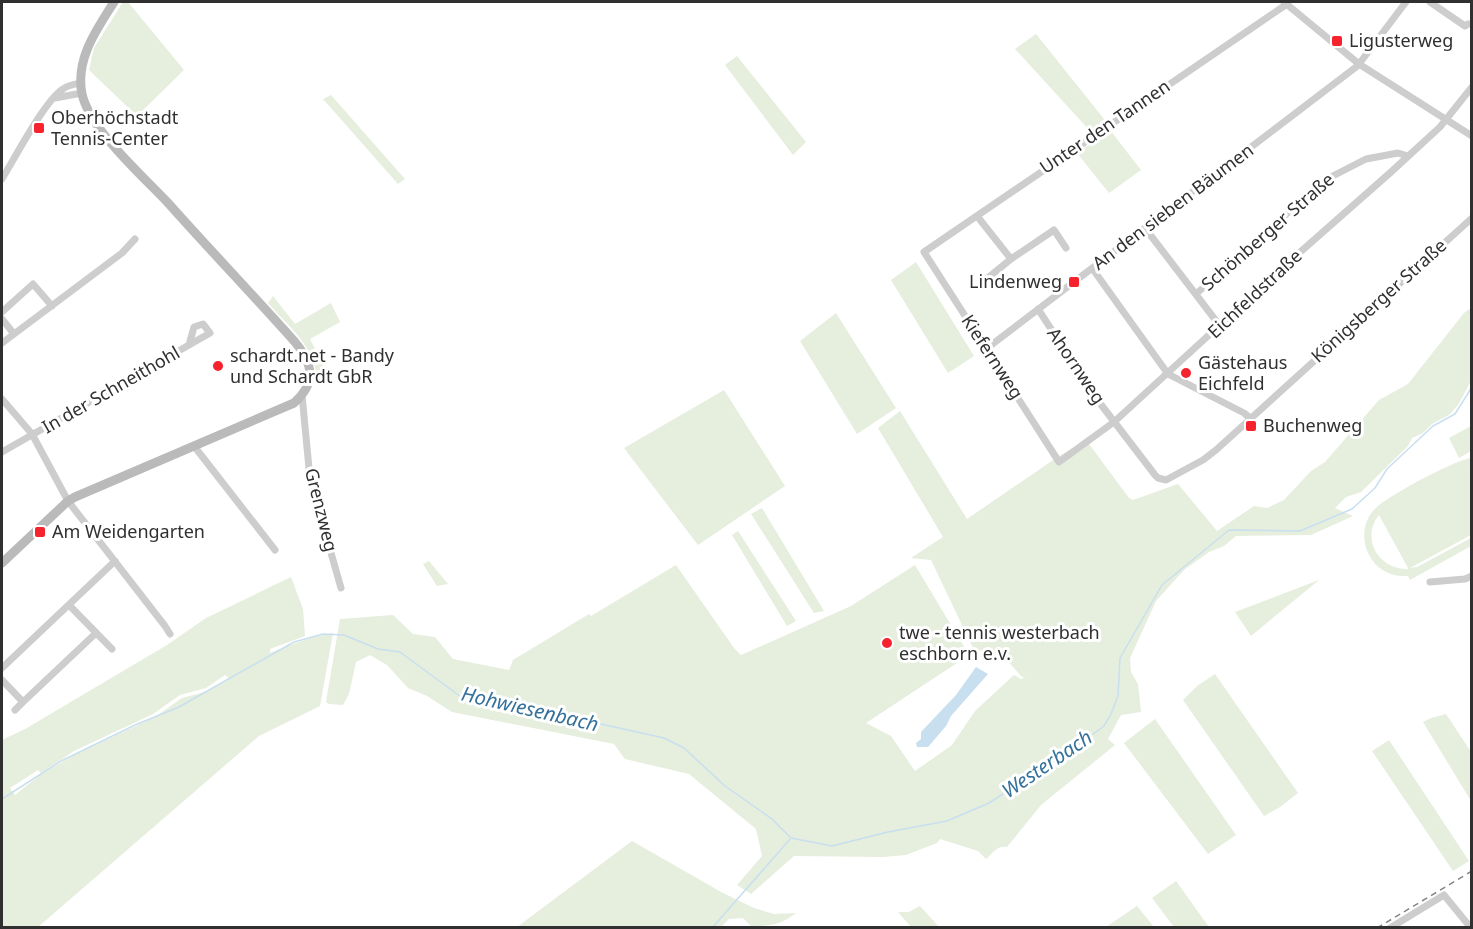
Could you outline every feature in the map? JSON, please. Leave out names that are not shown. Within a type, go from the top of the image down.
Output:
[{"type":"street","points":[[2,563],[68,501],[294,403],[302,395],[310,378],[308,360],[302,351],[89,113],[82,88],[82,65],[89,43],[114,2]]},
{"type":"street","points":[[1360,64],[1406,2]]},
{"type":"street","points":[[1430,2],[1465,26],[1468,24]]},
{"type":"street","points":[[1286,3],[1360,64],[1472,136]]},
{"type":"street","name":"Unter den Tannen","points":[[924,252],[1286,3]]},
{"type":"street","name":"An den sieben Bäumen","points":[[986,348],[1360,64]]},
{"type":"street","name":"Eichfeldstraße","points":[[1059,462],[1114,422],[1168,374],[1408,156],[1446,120],[1472,87]]},
{"type":"street","points":[[2,179],[42,113],[55,98],[82,88]]},
{"type":"street","name":"Schönberger Straße","points":[[1196,294],[1324,180],[1366,159],[1398,153],[1408,156]]},
{"type":"street","points":[[977,216],[1011,259]]},
{"type":"street","name":"Königsberger Straße","points":[[1176,476],[1216,450],[1471,218]]},
{"type":"street","points":[[1145,228],[1220,326]]},
{"type":"street","points":[[989,277],[1054,230],[1066,248]]},
{"type":"street","points":[[2,343],[122,253],[135,239]]},
{"type":"street","name":"Kiefernweg","points":[[924,252],[1059,462]]},
{"type":"street","points":[[1092,268],[1168,374],[1250,418]]},
{"type":"street","points":[[2,312],[33,284],[52,306]]},
{"type":"street","name":"Ahornweg","points":[[1038,309],[1114,422],[1158,478],[1166,480],[1176,476]]},
{"type":"street","points":[[2,319],[14,334]]},
{"type":"street","name":"In der Schneithohl","points":[[2,452],[189,345]]},
{"type":"street","name":"Grenzweg","points":[[302,395],[310,479],[342,588]]},
{"type":"street","points":[[2,399],[32,435],[68,501],[170,634]]},
{"type":"street","points":[[194,446],[276,550]]},
{"type":"street","points":[[3,662],[69,605],[115,561]]},
{"type":"street","points":[[1430,582],[1465,579],[1472,576]]},
{"type":"street","points":[[69,605],[112,649]]},
{"type":"street","points":[[15,710],[96,633]]},
{"type":"street","points":[[2,680],[23,702]]},
{"type":"street","points":[[1389,927],[1444,895],[1471,927]]},
{"type":"green space","points":[[123,2],[128,2],[184,70],[137,116],[89,70],[94,48]]},
{"type":"green space","points":[[1036,34],[1104,119],[1091,132],[1015,49]]},
{"type":"green space","points":[[737,56],[806,142],[793,155],[725,65]]},
{"type":"green space","points":[[331,95],[405,179],[398,184],[323,99]]},
{"type":"green space","points":[[1110,130],[1141,170],[1109,193],[1077,153]]},
{"type":"green space","points":[[916,262],[974,356],[948,373],[891,280]]},
{"type":"green space","points":[[273,296],[295,324],[331,303],[340,322],[310,339],[331,381],[329,383],[326,379],[317,382],[316,370],[307,348],[268,303]]},
{"type":"green space","points":[[1471,308],[1471,381],[1458,405],[1449,415],[1412,438],[1408,446],[1361,492],[1346,497],[1335,508],[1353,516],[1311,535],[1236,536],[1224,546],[1209,552],[1184,570],[1156,601],[1130,658],[1131,672],[1138,684],[1141,712],[1121,715],[1108,739],[1115,745],[1041,805],[1007,847],[998,848],[986,859],[978,851],[940,839],[937,843],[906,855],[794,856],[751,894],[737,885],[762,856],[756,829],[689,774],[625,759],[614,744],[452,712],[427,696],[408,688],[387,665],[370,655],[356,662],[349,694],[343,705],[326,702],[340,619],[393,615],[413,634],[435,637],[453,659],[509,670],[513,660],[676,565],[741,655],[851,606],[915,565],[969,655],[866,723],[891,736],[915,771],[952,745],[975,711],[1014,675],[1021,679],[1025,677],[1022,677],[1006,659],[973,648],[931,560],[911,558],[943,537],[878,428],[900,411],[967,519],[1086,440],[1129,498],[1133,500],[1178,484],[1217,531],[1254,506],[1267,508],[1284,500],[1311,471],[1325,462],[1379,400],[1408,384],[1464,313]]},
{"type":"green space","points":[[836,313],[896,408],[857,434],[800,341]]},
{"type":"green space","points":[[724,390],[785,486],[698,545],[624,448]]},
{"type":"green space","points":[[1471,426],[1471,451],[1459,458],[1449,438]]},
{"type":"green space","points":[[1471,458],[1469,466],[1472,470],[1471,535],[1410,568],[1417,567],[1471,538],[1471,546],[1410,580],[1408,576],[1384,571],[1376,565],[1370,557],[1364,539],[1368,519],[1373,511],[1404,489]],"holes":[[[1379,515],[1408,568],[1398,568],[1389,564],[1375,551],[1371,534]]]},
{"type":"green space","points":[[762,508],[824,611],[814,613],[751,514]]},
{"type":"green space","points":[[738,531],[796,621],[787,626],[732,535]]},
{"type":"green space","points":[[429,561],[448,584],[437,586],[423,564]]},
{"type":"green space","points":[[291,577],[303,609],[305,636],[270,649],[270,653],[333,633],[320,706],[259,736],[38,927],[2,927],[2,740],[25,729],[167,645],[206,618]],"holes":[[[225,675],[229,678],[208,691],[182,698],[155,717],[76,754],[41,774],[15,795],[10,788],[38,770],[41,773],[74,751],[153,714],[180,695],[206,688]]]},
{"type":"green space","points":[[1319,580],[1251,636],[1235,612]]},
{"type":"green space","points":[[1215,674],[1298,793],[1264,816],[1183,700],[1197,686]]},
{"type":"green space","points":[[1446,714],[1471,752],[1471,801],[1423,722]]},
{"type":"green space","points":[[1155,719],[1236,835],[1208,854],[1124,743]]},
{"type":"green space","points":[[1389,740],[1469,861],[1453,871],[1372,751]]},
{"type":"green space","points":[[632,841],[754,908],[774,914],[796,913],[780,922],[764,926],[751,926],[743,918],[729,919],[720,928],[517,927]]},
{"type":"green space","points":[[1176,881],[1209,927],[1174,927],[1152,898]]},
{"type":"green space","points":[[920,906],[939,927],[911,927],[898,912],[909,912]]},
{"type":"green space","points":[[1137,906],[1154,927],[1106,927]]},
{"type":"water","points":[[976,667],[988,674],[951,716],[946,726],[928,747],[917,747],[916,743],[921,739],[921,732],[956,695]]},
{"type":"waterway","name":"Westerbach","points":[[712,928],[791,838],[832,846],[947,821],[989,803],[1074,748],[1104,726],[1111,714],[1118,696],[1120,658],[1162,585],[1229,530],[1300,531],[1352,509],[1375,488],[1387,469],[1433,426],[1455,414],[1472,387]]},
{"type":"waterway","name":"Hohwiesenbach","points":[[2,799],[61,761],[135,725],[179,707],[294,642],[323,634],[344,635],[378,649],[400,652],[461,697],[490,705],[601,724],[664,738],[684,748],[725,786],[772,819],[790,837]]},
{"type":"railway","points":[[1377,928],[1472,871]]},
{"type":"place","name":"Ligusterweg","points":[[1337,41]]},
{"type":"place","name":"Oberhöchstadt Tennis-Center","points":[[39,128]]},
{"type":"place","name":"Lindenweg","points":[[1074,282]]},
{"type":"place","name":"schardt.net - Bandy und Schardt GbR","points":[[218,366]]},
{"type":"place","name":"Gästehaus Eichfeld","points":[[1186,373]]},
{"type":"place","name":"Buchenweg","points":[[1251,426]]},
{"type":"place","name":"Am Weidengarten","points":[[40,532]]},
{"type":"place","name":"twe - tennis westerbach eschborn e.v.","points":[[887,643]]}]
